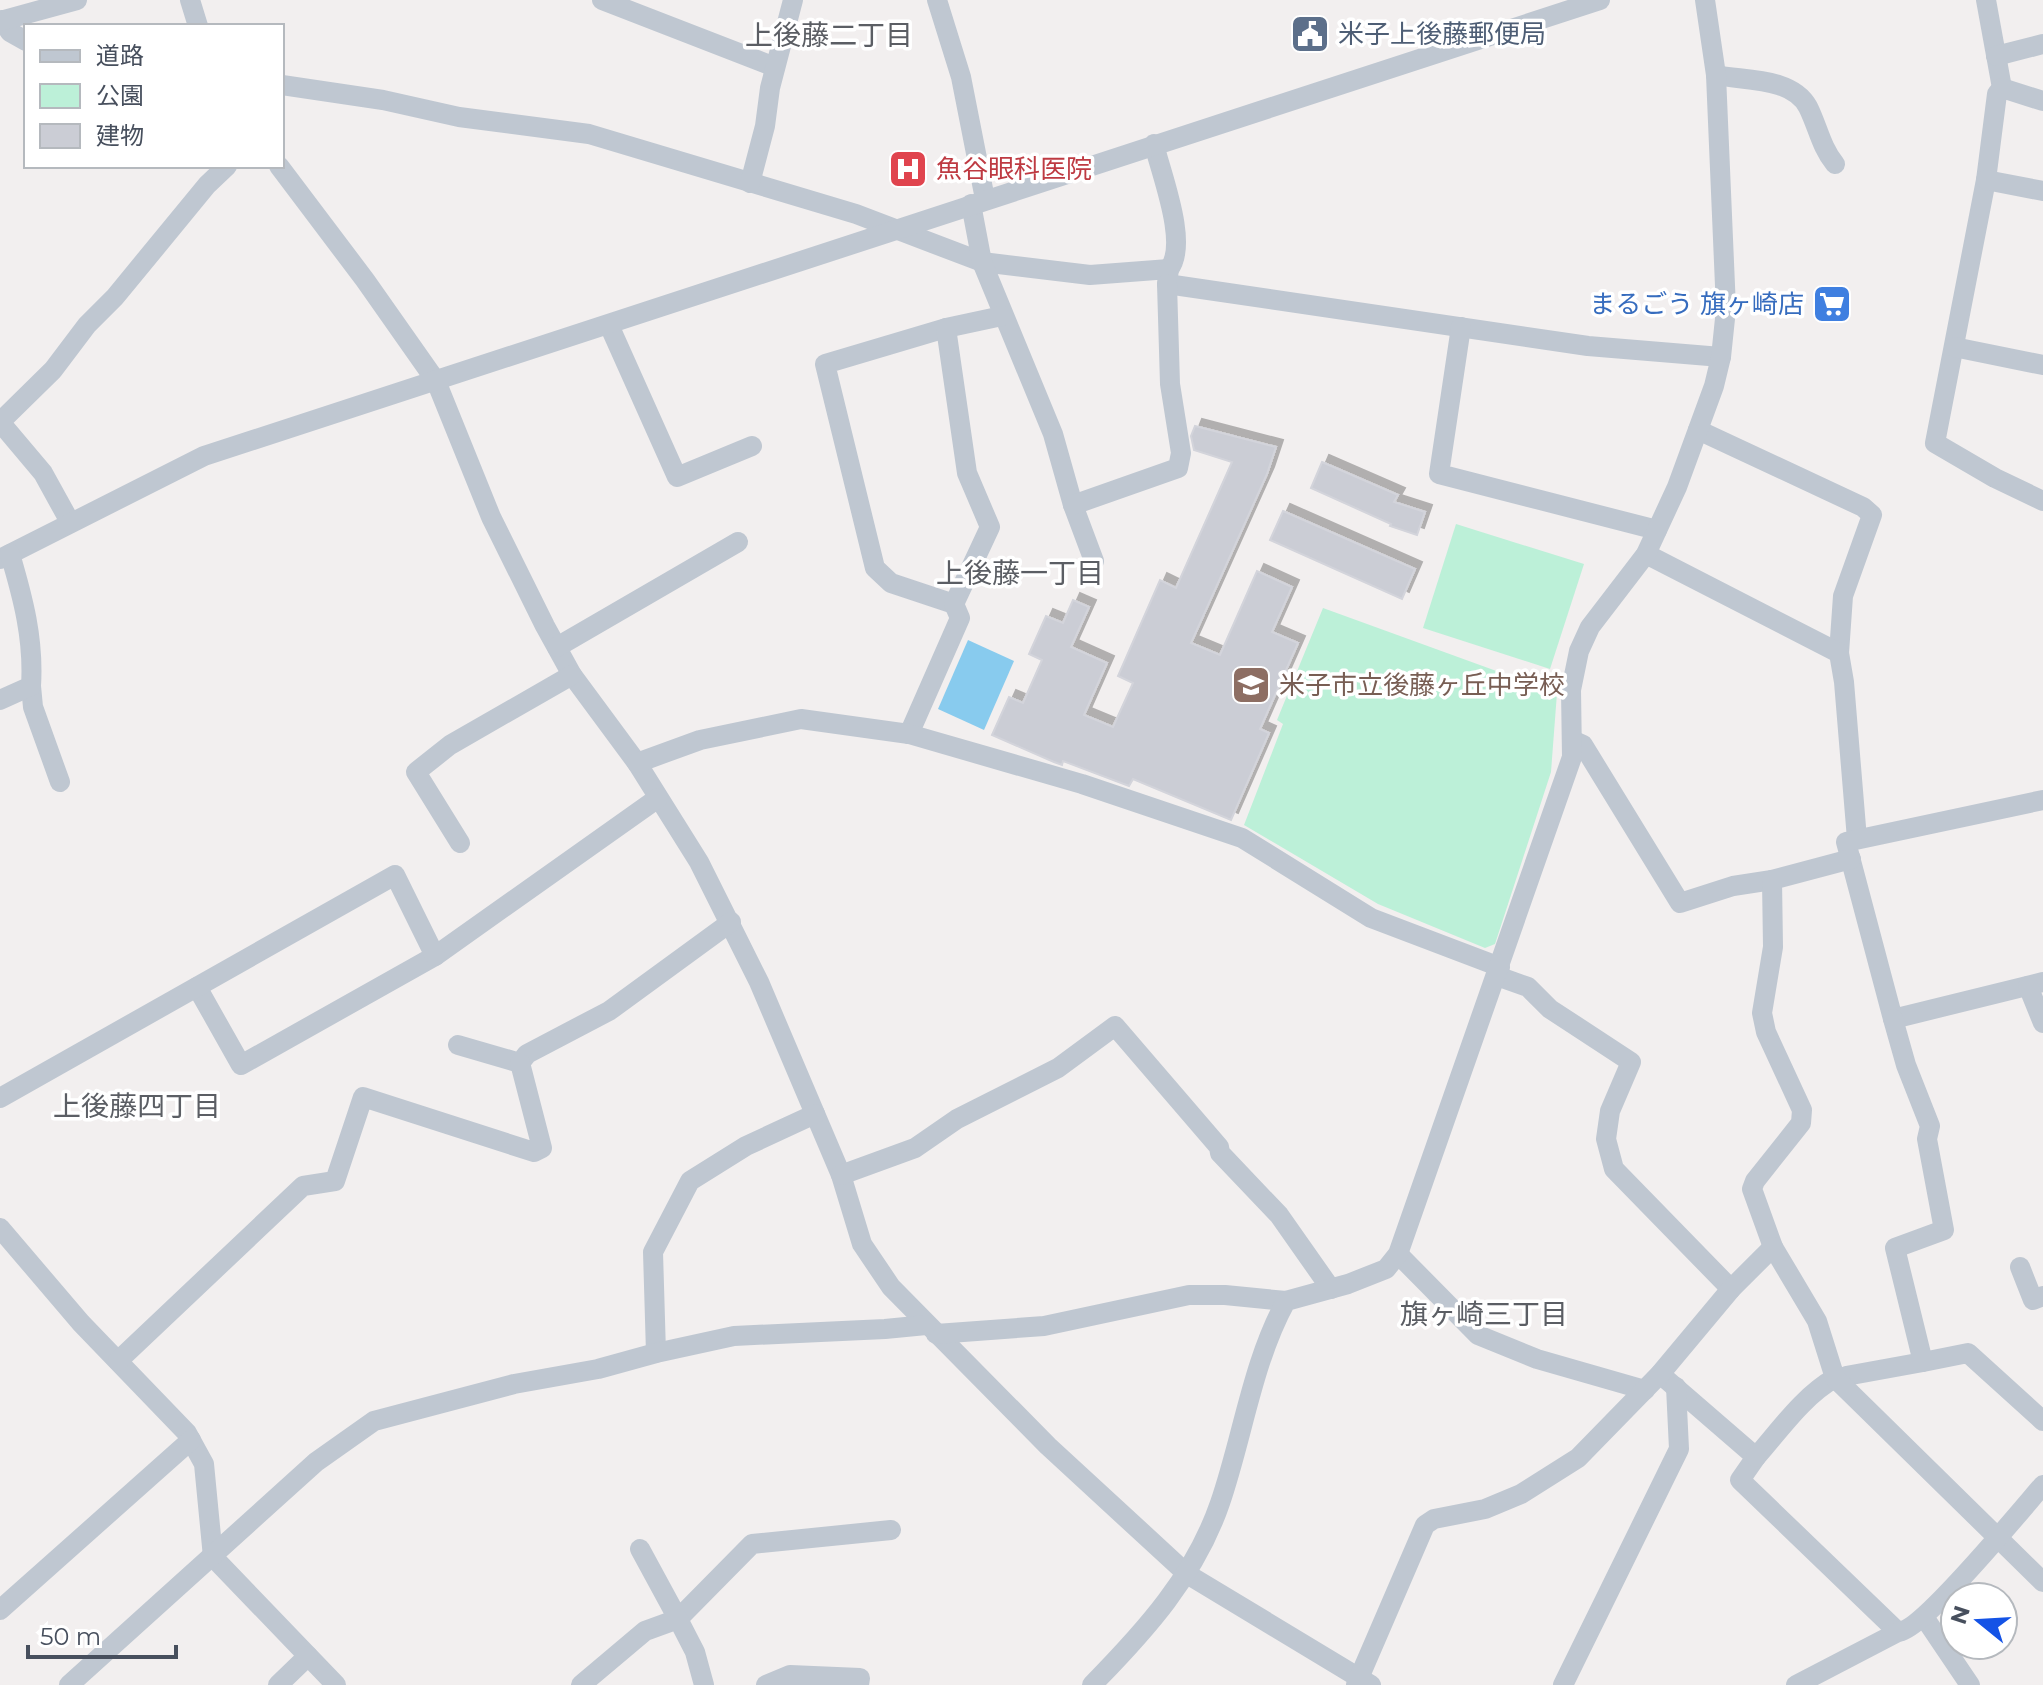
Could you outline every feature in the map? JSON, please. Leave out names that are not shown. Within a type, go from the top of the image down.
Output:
[{"type":"street","points":[[24,40],[10,32],[1,20],[77,0]]},
{"type":"street","points":[[190,0],[197,24]]},
{"type":"street","points":[[602,0],[775,67]]},
{"type":"street","points":[[750,183],[793,0]]},
{"type":"street","points":[[937,0],[961,77],[978,202],[982,262],[1053,434],[1073,505],[1094,561]]},
{"type":"street","points":[[60,782],[33,707],[33,655],[27,611],[5,556],[70,522],[204,456],[1600,0]]},
{"type":"street","points":[[69,1685],[316,1462],[374,1421],[514,1384],[598,1369],[734,1336],[1044,1326],[1189,1295],[1286,1301],[1386,1269],[1398,1254],[1572,757],[1571,690],[1579,651],[1590,627],[1646,554],[1677,487],[1714,386],[1721,357],[1726,309],[1716,75],[1705,0]]},
{"type":"street","points":[[1986,0],[2002,88]]},
{"type":"street","points":[[1996,56],[2043,44]]},
{"type":"street","points":[[1716,75],[1780,85],[1797,93],[1808,106],[1825,152],[1835,164]]},
{"type":"street","points":[[284,85],[383,100],[459,117],[589,134],[856,214],[982,262],[1090,275],[1168,277],[1588,346],[1721,357]]},
{"type":"street","points":[[2002,88],[2043,101]]},
{"type":"street","points":[[2002,88],[1997,94],[1986,180],[1935,443],[1995,478],[2043,501]]},
{"type":"street","points":[[1073,505],[1178,468],[1181,453],[1170,384],[1168,277],[1175,261],[1177,234],[1154,144]]},
{"type":"street","points":[[70,522],[43,473],[0,422],[53,370],[87,325],[115,297],[207,185],[225,168]]},
{"type":"street","points":[[281,168],[436,381],[491,517],[572,675],[637,763],[699,862],[759,982],[841,1175],[862,1244],[891,1287],[931,1329],[1048,1446],[1187,1574],[1362,1683],[1391,1600],[1425,1525],[1434,1519],[1485,1509],[1532,1488],[1578,1458],[1645,1390],[1668,1380],[1731,1289],[1773,1247]]},
{"type":"street","points":[[1986,180],[2043,191]]},
{"type":"street","points":[[954,604],[891,583],[875,568],[825,364],[946,328],[1002,316]]},
{"type":"street","points":[[609,325],[677,477],[752,446]]},
{"type":"street","points":[[1461,327],[1439,474],[1657,530]]},
{"type":"street","points":[[909,734],[960,618],[954,604],[990,527],[967,473],[946,328]]},
{"type":"street","points":[[1954,347],[2043,365]]},
{"type":"street","points":[[1698,430],[1863,507],[1872,515],[1843,596],[1839,653],[1857,839]]},
{"type":"street","points":[[557,647],[738,542]]},
{"type":"street","points":[[1646,554],[1839,653]]},
{"type":"street","points":[[460,843],[416,772],[450,745],[572,675]]},
{"type":"street","points":[[0,700],[31,686]]},
{"type":"street","points":[[637,763],[700,740],[801,719],[909,734],[1068,780],[1242,838],[1371,918],[1499,971],[1528,987],[1550,1009],[1631,1062],[1610,1111],[1606,1139],[1614,1169],[1731,1289]]},
{"type":"street","points":[[1574,741],[1583,745],[1680,903],[1733,886],[1772,880],[1851,859]]},
{"type":"street","points":[[197,987],[241,1065],[435,956],[658,798]]},
{"type":"street","points":[[1923,1362],[1895,1248],[1944,1230],[1927,1139],[1930,1126],[1906,1065],[1846,842],[2043,800]]},
{"type":"street","points":[[0,1098],[395,875],[435,956]]},
{"type":"street","points":[[1772,880],[1773,947],[1762,1013],[1766,1032],[1802,1110],[1801,1123],[1752,1189],[1773,1247],[1817,1321],[1838,1380],[2043,1582]]},
{"type":"street","points":[[520,1063],[527,1054],[609,1011],[731,922]]},
{"type":"street","points":[[1893,1019],[2035,984],[2043,1023]]},
{"type":"street","points":[[841,1175],[915,1148],[957,1119],[1058,1068],[1115,1026],[1219,1147],[1220,1153],[1279,1215],[1331,1289]]},
{"type":"street","points":[[458,1045],[520,1063]]},
{"type":"street","points":[[118,1361],[303,1186],[335,1181],[363,1097],[534,1152],[542,1148],[520,1063]]},
{"type":"street","points":[[656,1353],[653,1252],[690,1181],[746,1146],[815,1114]]},
{"type":"street","points":[[0,1228],[81,1323],[191,1440],[204,1464],[213,1557],[336,1685]]},
{"type":"street","points":[[1398,1254],[1478,1335],[1537,1359],[1645,1390]]},
{"type":"street","points":[[2020,1267],[2033,1300],[2043,1296]]},
{"type":"street","points":[[1092,1685],[1151,1623],[1187,1574],[1219,1506],[1269,1331],[1286,1301]]},
{"type":"street","points":[[1898,1632],[1740,1480],[1756,1457],[1826,1383],[1846,1376],[1968,1353],[2043,1421]]},
{"type":"street","points":[[1668,1380],[1756,1457]]},
{"type":"street","points":[[1563,1685],[1679,1449],[1668,1380]]},
{"type":"street","points":[[0,1610],[191,1440]]},
{"type":"street","points":[[1796,1685],[1898,1632],[1904,1632],[1924,1617],[2043,1485]]},
{"type":"street","points":[[581,1685],[645,1631],[678,1619],[752,1544],[891,1530]]},
{"type":"street","points":[[640,1549],[695,1652],[704,1685]]},
{"type":"street","points":[[1924,1617],[1970,1685]]},
{"type":"street","points":[[278,1685],[308,1656]]},
{"type":"street","points":[[766,1685],[790,1675],[860,1678],[859,1685]]},
{"type":"green space","points":[[1456,524],[1584,564],[1550,669],[1423,628]]},
{"type":"green space","points":[[1323,608],[1557,693],[1551,772],[1495,944],[1485,948],[1378,904],[1244,825],[1283,724],[1277,720]]},
{"type":"water","points":[[968,640],[1014,661],[984,730],[938,709]]},
{"type":"building","points":[[1195,426],[1276,447],[1267,474],[1191,643],[1220,655],[1257,571],[1292,587],[1272,632],[1298,643],[1260,729],[1269,733],[1231,820],[1133,779],[1129,786],[1063,761],[1062,765],[992,735],[1009,697],[1023,703],[1042,660],[1029,654],[1046,616],[1063,623],[1073,600],[1089,607],[1071,647],[1107,663],[1084,715],[1113,727],[1133,683],[1118,676],[1160,580],[1176,588],[1232,462],[1194,450],[1191,436]]},
{"type":"building","points":[[1322,462],[1398,495],[1394,502],[1425,512],[1417,535],[1390,526],[1311,488]]},
{"type":"building","points":[[1283,511],[1415,569],[1402,599],[1270,540]]},
{"type":"place","name":"米子上後藤郵便局","points":[[1310,34]]},
{"type":"place","name":"魚谷眼科医院","points":[[908,169]]},
{"type":"place","name":"まるごう 旗ヶ崎店","points":[[1832,304]]},
{"type":"place","name":"米子市立後藤ヶ丘中学校","points":[[1251,685]]},
{"type":"district","name":"上後藤二丁目","points":[[829,35]]},
{"type":"district","name":"上後藤一丁目","points":[[1020,573]]},
{"type":"district","name":"上後藤四丁目","points":[[137,1106]]},
{"type":"district","name":"旗ヶ崎三丁目","points":[[1484,1314]]}]
